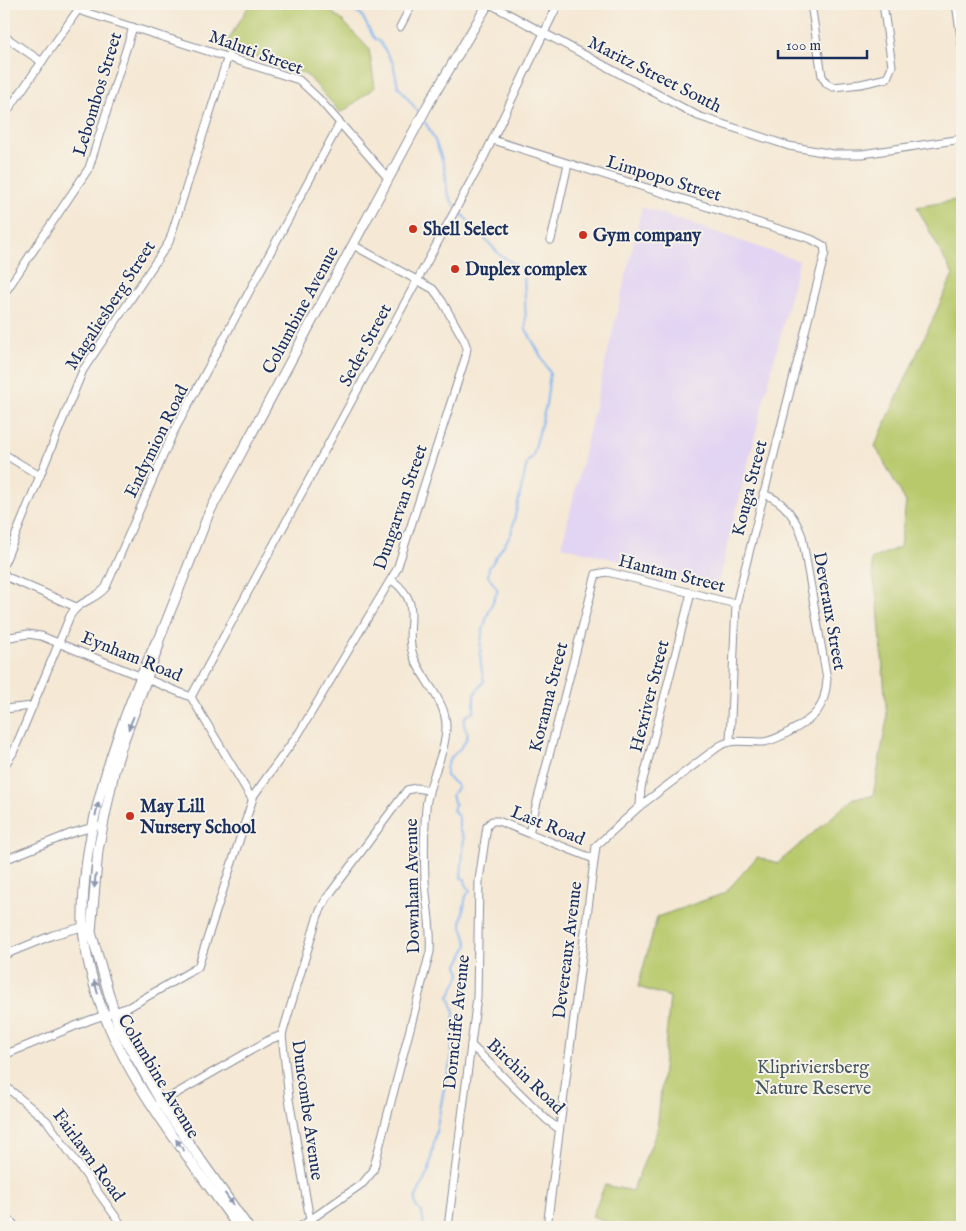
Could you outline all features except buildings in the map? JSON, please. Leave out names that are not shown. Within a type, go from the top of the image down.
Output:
[{"type":"main road","name":"Columbine Avenue","points":[[248,1227],[207,1176],[157,1105],[119,1029],[108,1014],[87,926],[98,826],[117,747],[160,644],[159,640],[209,513],[429,103],[489,4]]},
{"type":"main road","name":"Columbine Avenue","points":[[207,1176],[238,1227]]},
{"type":"street","points":[[400,27],[412,4]]},
{"type":"street","name":"Maritz Street South","points":[[489,4],[698,116],[789,146],[833,154],[862,154],[962,139]]},
{"type":"street","name":"Seder Street","points":[[191,697],[493,140],[542,32],[558,4]]},
{"type":"street","points":[[811,4],[822,76],[827,84],[836,87],[883,80],[891,73],[892,66],[883,4]]},
{"type":"street","points":[[956,4],[962,44]]},
{"type":"street","points":[[4,116],[80,7]]},
{"type":"street","name":"Maluti Street","points":[[80,7],[133,27],[299,80],[388,178]]},
{"type":"street","name":"Lebombos Street","points":[[4,294],[90,168],[133,27]]},
{"type":"street","points":[[4,36],[42,62]]},
{"type":"street","name":"Magaliesberg Street","points":[[4,564],[83,370],[169,242],[228,56]]},
{"type":"street","name":"Endymion Road","points":[[76,607],[96,597],[106,587],[170,438],[340,123]]},
{"type":"street","name":"Limpopo Street","points":[[493,140],[811,239],[824,246]]},
{"type":"street","points":[[552,240],[568,164]]},
{"type":"street","name":"Dungarvan Street","points":[[4,1055],[135,1004],[190,973],[200,964],[252,800],[299,733],[392,580],[401,558],[467,351],[464,340],[433,289],[353,245]]},
{"type":"street","name":"Kouga Street","points":[[730,741],[736,604],[825,253],[824,246]]},
{"type":"street","points":[[4,454],[40,476]]},
{"type":"street","name":"Deveraux Street","points":[[730,741],[762,742],[779,737],[813,717],[825,697],[827,679],[802,536],[796,523],[782,504],[763,494]]},
{"type":"street","name":"Hantam Street","points":[[601,572],[736,604]]},
{"type":"street","name":"Koranna Street","points":[[529,833],[593,580],[601,572]]},
{"type":"street","points":[[4,573],[8,577],[76,607],[58,642],[13,753],[4,766]]},
{"type":"street","name":"Downham Avenue","points":[[300,1227],[363,1183],[373,1171],[430,952],[431,931],[425,864],[428,790],[446,735],[446,719],[412,652],[412,610],[409,597],[392,580]]},
{"type":"street","name":"Hexriver Street","points":[[640,806],[640,793],[691,593]]},
{"type":"street","name":"Eynham Road","points":[[4,638],[32,634],[58,642],[191,697],[252,800]]},
{"type":"street","points":[[4,709],[32,706]]},
{"type":"street","name":"Devereaux Avenue","points":[[547,1227],[594,860],[598,843],[640,806],[705,756],[730,741]]},
{"type":"street","name":"Duncombe Avenue","points":[[310,1220],[288,1091],[282,1035],[318,915],[326,899],[407,790],[412,788],[428,790]]},
{"type":"street","name":"Last Road","points":[[490,821],[498,820],[594,860]]},
{"type":"street","name":"Dorncliffe Avenue","points":[[448,1227],[472,1045],[478,981],[480,867],[485,834],[490,821]]},
{"type":"street","points":[[4,860],[72,833],[98,826]]},
{"type":"street","points":[[4,955],[53,935],[87,926]]},
{"type":"street","points":[[157,1105],[269,1040],[282,1035]]},
{"type":"street","name":"Birchin Road","points":[[472,1045],[547,1120],[559,1129]]},
{"type":"street","name":"Fairlawn Road","points":[[4,1085],[47,1121],[123,1227]]},
{"type":"street","points":[[4,1214],[16,1227]]},
{"type":"shaded area","points":[[642,207],[799,261],[717,587],[562,546]]},
{"type":"green space","points":[[250,4],[321,4],[343,21],[369,49],[375,87],[344,111],[340,112],[309,77],[295,69],[224,47]]},
{"type":"green space","name":"Klipriviersberg Nature Reserve","points":[[962,199],[962,1227],[618,1227],[592,1216],[605,1185],[632,1191],[657,1131],[670,997],[638,987],[657,917],[725,893],[757,857],[778,863],[854,798],[873,796],[887,719],[878,606],[871,559],[900,547],[906,502],[875,446],[953,275],[917,207]]},
{"type":"waterway","points":[[337,4],[361,14],[374,38],[380,42],[393,63],[398,86],[419,113]]},
{"type":"waterway","points":[[423,119],[440,153],[444,166],[447,191],[455,206]]},
{"type":"waterway","points":[[424,1227],[422,1212],[416,1207],[415,1199],[429,1170],[451,1060],[454,1010],[449,997],[460,975],[458,965],[468,945],[461,923],[466,896],[470,890],[466,886],[465,879],[461,878],[464,838],[459,829],[459,818],[453,810],[455,805],[452,795],[458,786],[446,776],[446,769],[451,758],[466,741],[468,734],[464,725],[465,717],[474,711],[474,695],[484,681],[480,656],[482,634],[488,613],[498,590],[488,576],[489,568],[511,534],[527,463],[533,456],[546,405],[550,373],[526,329],[524,270],[500,255],[458,210]]},
{"type":"place","name":"Shell Select","points":[[413,229]]},
{"type":"place","name":"Gym company","points":[[583,235]]},
{"type":"place","name":"Duplex complex","points":[[455,269]]},
{"type":"place","name":"May Lill Nursery School","points":[[130,816]]}]
